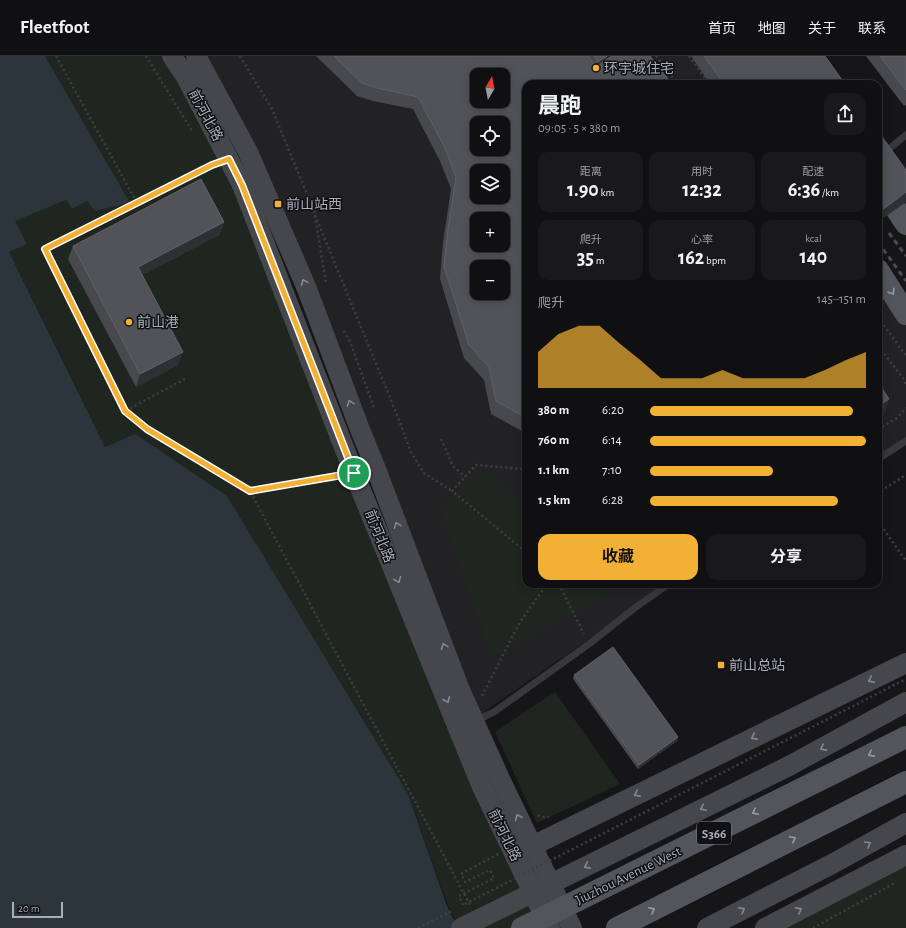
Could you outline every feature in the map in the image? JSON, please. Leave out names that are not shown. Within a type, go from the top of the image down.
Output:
[{"type":"main road","name":"前河北路","points":[[172,56],[186,77],[242,185],[354,473],[482,787],[507,854],[550,928]]},
{"type":"main road","name":"前河北路","points":[[196,56],[248,152],[307,289],[458,683],[501,781],[572,928]]},
{"type":"main road","points":[[882,276],[906,314]]},
{"type":"main road","points":[[507,854],[532,846],[906,663]]},
{"type":"main road","points":[[461,928],[789,766],[906,702]]},
{"type":"main road","name":"Jiuzhou Avenue West","points":[[522,928],[906,737]]},
{"type":"main road","points":[[617,928],[906,782]]},
{"type":"main road","points":[[707,928],[834,863],[906,823]]},
{"type":"main road","points":[[765,928],[906,855]]},
{"type":"lane","points":[[882,155],[906,135]]},
{"type":"lane","points":[[882,456],[906,441]]},
{"type":"lane","points":[[475,721],[494,712],[589,644],[636,607],[663,588]]},
{"type":"path","points":[[56,56],[137,203]]},
{"type":"path","points":[[240,56],[272,109],[398,414],[411,452],[424,473],[452,491],[522,549]]},
{"type":"path","points":[[656,56],[675,80]]},
{"type":"path","points":[[688,56],[706,80]]},
{"type":"path","points":[[229,159],[212,165],[45,249],[125,411],[147,429],[250,491],[471,907]]},
{"type":"path","points":[[314,211],[326,286]]},
{"type":"path","points":[[882,323],[906,356]]},
{"type":"path","points":[[342,326],[351,344],[376,415]]},
{"type":"path","points":[[882,351],[904,379],[906,386]]},
{"type":"path","points":[[125,411],[185,379]]},
{"type":"path","points":[[882,427],[897,418],[906,408]]},
{"type":"path","points":[[441,439],[453,466],[465,478]]},
{"type":"path","points":[[452,491],[476,465],[522,469]]},
{"type":"path","points":[[250,491],[354,473]]},
{"type":"path","points":[[882,491],[906,475]]},
{"type":"path","points":[[882,527],[906,561]]},
{"type":"path","points":[[478,692],[480,700],[520,622],[545,588]]},
{"type":"path","points":[[561,588],[589,644]]},
{"type":"path","points":[[418,928],[906,679]]},
{"type":"path","points":[[535,814],[542,817],[554,817]]},
{"type":"path","points":[[463,904],[459,896],[494,878],[490,870],[465,882],[461,874],[507,854]]},
{"type":"path","points":[[813,928],[899,881]]},
{"type":"shaded area","points":[[0,56],[45,56],[130,203],[95,211],[87,201],[72,209],[66,200],[15,221],[27,244],[9,252],[105,447],[135,434],[227,496],[408,794],[447,906],[458,928],[0,928]]},
{"type":"shaded area","points":[[45,56],[168,56],[209,122],[453,735],[564,928],[460,928],[448,906],[408,794],[105,447],[9,252],[27,243],[14,221],[66,200],[72,209],[87,201],[129,203]]},
{"type":"shaded area","points":[[194,56],[726,56],[743,80],[522,80],[522,588],[663,588],[489,708],[475,721],[248,152]]},
{"type":"shaded area","points":[[882,277],[906,314],[906,441],[882,456]]},
{"type":"shaded area","points":[[475,472],[491,474],[522,503],[522,588],[616,588],[492,657],[440,509]]},
{"type":"shaded area","points":[[555,692],[620,784],[537,823],[495,732]]},
{"type":"shaded area","points":[[906,858],[906,928],[768,928]]},
{"type":"building","points":[[334,56],[588,56],[596,67],[612,56],[650,56],[669,80],[522,80],[522,416],[496,401],[489,367],[469,345],[444,266],[456,177],[445,148],[418,97],[377,88],[362,83]]},
{"type":"building","points":[[594,56],[607,56],[598,62]]},
{"type":"building","points":[[704,56],[825,56],[842,80],[721,80]]},
{"type":"building","points":[[880,56],[906,56],[906,90]]},
{"type":"building","points":[[882,137],[906,170],[906,192],[882,210]]},
{"type":"building","name":"前山港","points":[[201,179],[224,222],[138,267],[183,352],[140,374],[73,246]]},
{"type":"building","points":[[882,388],[889,399],[882,403]]},
{"type":"building","points":[[613,647],[678,737],[639,765],[574,675]]},
{"type":"railway","points":[[889,233],[906,256]]},
{"type":"railway","points":[[882,248],[906,281]]},
{"type":"place","name":"环宇城住宅","points":[[596,68]]},
{"type":"place","name":"前山站西","points":[[278,204]]},
{"type":"place","name":"前山港","points":[[129,322]]},
{"type":"place","name":"前山总站","points":[[721,665]]},
{"type":"route","points":[[229,159],[242,185],[354,473],[250,491],[147,429],[125,411],[45,249],[212,165],[229,159]]}]
